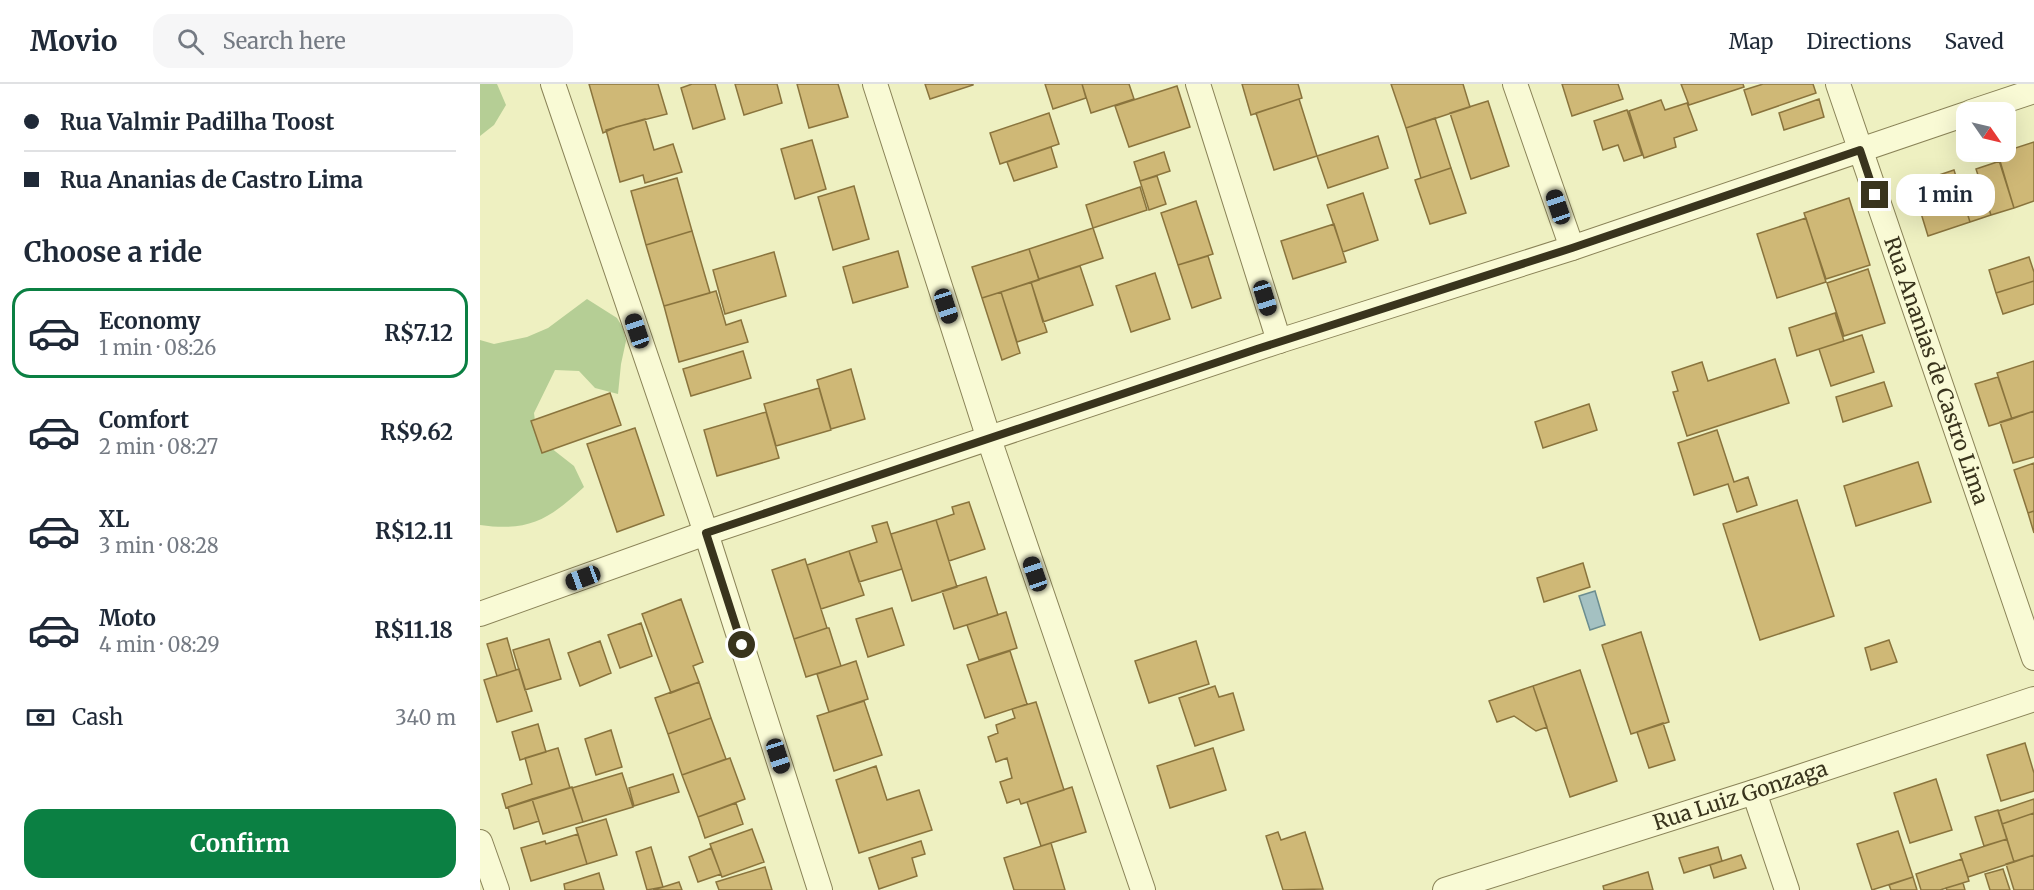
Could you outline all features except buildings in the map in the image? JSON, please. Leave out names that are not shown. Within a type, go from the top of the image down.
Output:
[{"type":"street","points":[[553,84],[706,533],[820,890]]},
{"type":"street","points":[[875,84],[989,439],[1143,890]]},
{"type":"street","points":[[1198,84],[1279,342]]},
{"type":"street","points":[[1515,84],[1572,248]]},
{"type":"street","name":"Rua Ananias de Castro Lima","points":[[1838,84],[2034,658]]},
{"type":"street","points":[[2001,102],[2034,91]]},
{"type":"street","points":[[480,614],[706,533],[1279,342],[1572,248],[1956,117]]},
{"type":"street","name":"Rua Luiz Gonzaga","points":[[1457,888],[2034,699]]},
{"type":"street","points":[[1754,792],[1787,890]]},
{"type":"street","points":[[480,842],[497,890]]},
{"type":"green space","points":[[480,84],[497,84],[506,105],[494,125],[480,136]]},
{"type":"green space","points":[[587,299],[617,318],[623,328],[626,341],[618,394],[595,388],[579,371],[555,370],[534,413],[537,437],[574,466],[584,487],[560,507],[538,521],[512,527],[480,525],[480,340],[494,344],[527,337],[548,328]]},
{"type":"water","points":[[1595,591],[1605,625],[1590,630],[1579,596]]},
{"type":"route","points":[[742,645],[706,533],[1257,349],[1572,248],[1860,150],[1875,195]]}]
